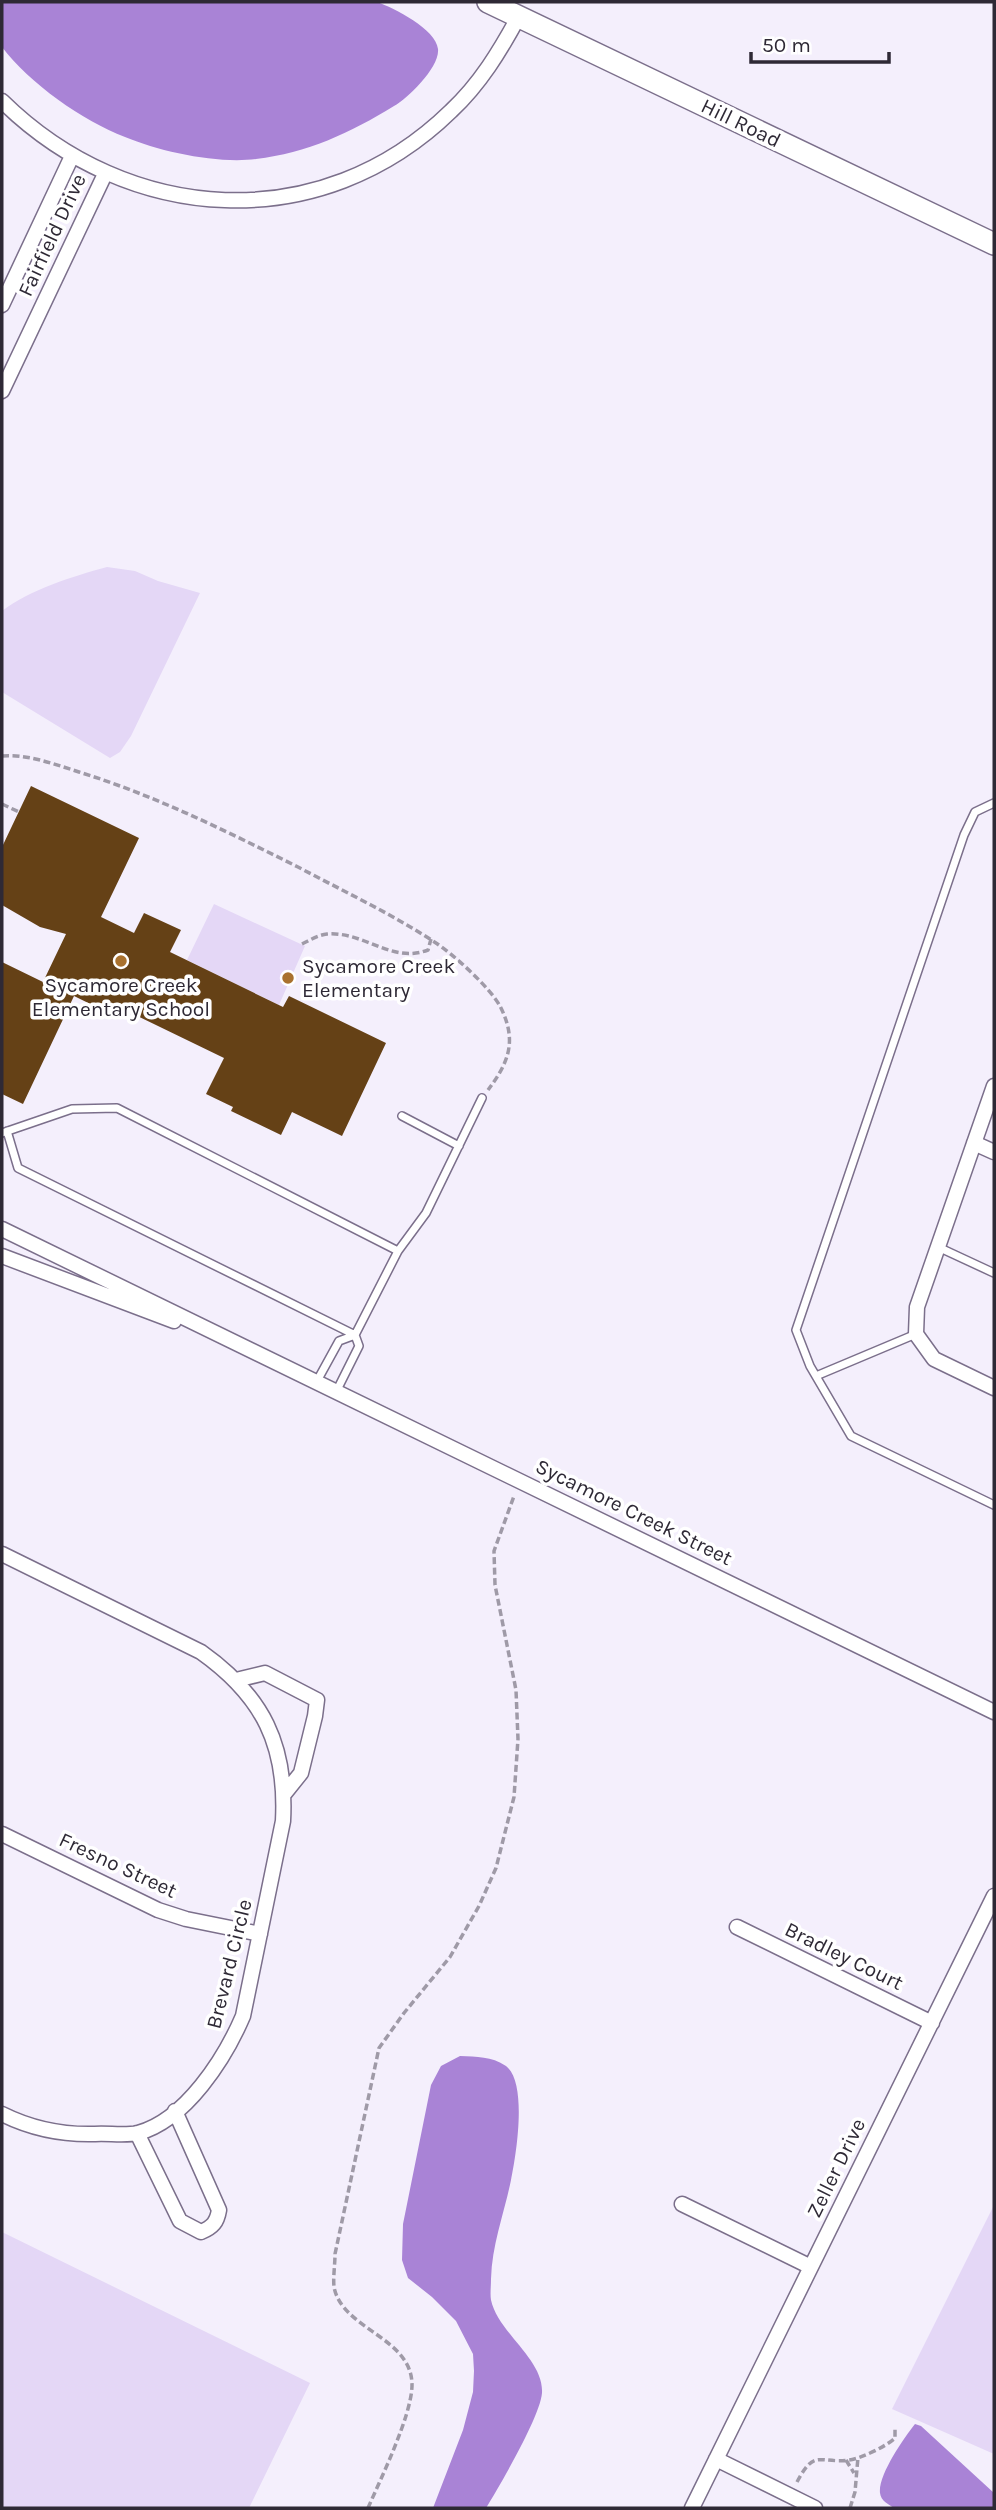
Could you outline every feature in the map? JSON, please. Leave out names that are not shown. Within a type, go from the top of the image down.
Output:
[{"type":"main road","name":"Hill Road","points":[[488,2],[994,244]]},
{"type":"street","name":"Fairfield Drive","points":[[2,101],[31,128],[72,156],[105,174],[142,187],[173,195],[212,200],[283,197],[356,175],[391,158],[423,136],[452,111],[478,83],[519,16]]},
{"type":"street","name":"Fairfield Drive","points":[[2,305],[72,156]]},
{"type":"street","name":"Fairfield Drive","points":[[2,391],[105,174]]},
{"type":"street","points":[[994,1086],[918,1307],[916,1334],[934,1359],[994,1388]]},
{"type":"street","points":[[975,1143],[994,1152]]},
{"type":"street","name":"Sycamore Creek Street","points":[[2,1228],[994,1712]]},
{"type":"street","name":"Sycamore Creek Street","points":[[2,1256],[256,1351]]},
{"type":"street","name":"Brevard Circle","points":[[2,1554],[201,1652],[236,1680],[263,1714],[274,1739],[282,1766],[285,1794],[283,1821],[243,2016],[218,2065],[175,2111],[160,2123],[137,2133],[73,2135],[19,2123],[2,2114]]},
{"type":"street","name":"Brevard Circle","points":[[236,1680],[265,1673],[317,1700],[301,1773],[285,1794]]},
{"type":"street","name":"Fresno Street","points":[[2,1834],[158,1910],[186,1919],[260,1934]]},
{"type":"street","name":"Zeller Drive","points":[[692,2508],[994,1896]]},
{"type":"street","name":"Bradley Court","points":[[737,1927],[932,2023]]},
{"type":"street","points":[[137,2133],[180,2221],[201,2232],[209,2228],[217,2221],[219,2210],[175,2111]]},
{"type":"street","points":[[682,2204],[811,2267]]},
{"type":"street","points":[[716,2459],[815,2508]]},
{"type":"lane","points":[[994,803],[975,812],[964,835],[796,1330],[816,1376],[851,1436],[994,1505]]},
{"type":"lane","points":[[317,1381],[339,1341],[355,1335],[398,1251],[426,1213],[482,1098]]},
{"type":"lane","points":[[337,1391],[359,1346],[355,1335],[18,1168],[4,1132],[72,1110],[117,1108],[398,1251]]},
{"type":"lane","points":[[402,1116],[459,1146]]},
{"type":"lane","points":[[939,1247],[994,1273]]},
{"type":"lane","points":[[816,1376],[916,1334]]},
{"type":"path","points":[[2,756],[18,755],[52,763],[150,796],[212,824],[371,905],[431,940],[492,993],[501,1008],[511,1038],[503,1070],[482,1098]]},
{"type":"path","points":[[2,804],[19,812]]},
{"type":"path","points":[[302,944],[324,934],[338,934],[403,955],[417,955],[428,950],[431,940]]},
{"type":"path","points":[[368,2508],[410,2403],[412,2383],[406,2364],[393,2347],[347,2312],[334,2288],[335,2254],[379,2048],[450,1956],[479,1906],[496,1868],[511,1809],[518,1739],[516,1690],[495,1585],[494,1551],[506,1514],[521,1481]]},
{"type":"path","points":[[788,2495],[799,2480],[804,2467],[816,2459],[846,2460],[887,2446],[895,2438],[895,2428]]},
{"type":"path","points":[[850,2508],[855,2492],[858,2457]]},
{"type":"path","points":[[846,2460],[855,2475]]},
{"type":"shaded area","points":[[2,2],[377,2],[403,14],[422,27],[436,41],[438,49],[434,64],[422,81],[407,96],[378,116],[344,133],[293,152],[256,159],[225,160],[172,152],[125,137],[58,100],[13,61],[2,47]]},
{"type":"shaded area","points":[[107,567],[135,571],[200,593],[131,736],[120,752],[110,758],[2,692],[2,611],[38,590]]},
{"type":"shaded area","points":[[214,904],[305,946],[279,1005],[187,960]]},
{"type":"shaded area","points":[[460,2056],[495,2060],[506,2066],[513,2075],[517,2088],[519,2120],[515,2154],[494,2254],[491,2298],[502,2324],[536,2369],[542,2393],[527,2434],[486,2508],[433,2508],[463,2430],[473,2392],[473,2354],[456,2321],[408,2278],[402,2260],[403,2224],[431,2085],[441,2066]]},
{"type":"shaded area","points":[[994,2205],[994,2454],[892,2409]]},
{"type":"shaded area","points":[[2,2232],[310,2383],[249,2508],[2,2508]]},
{"type":"shaded area","points":[[915,2424],[921,2426],[994,2493],[994,2508],[894,2508],[883,2500],[880,2485],[883,2477]]},
{"type":"building","name":"Sycamore Creek Elementary School","points":[[31,786],[139,838],[101,917],[134,933],[144,913],[181,930],[170,952],[283,1007],[289,996],[386,1043],[342,1136],[292,1112],[281,1135],[231,1111],[233,1107],[206,1094],[224,1058],[125,1010],[121,1019],[74,996],[23,1104],[2,1094],[2,962],[43,982],[66,934],[40,927],[2,905],[2,847]]},
{"type":"place","name":"Sycamore Creek Elementary School","points":[[121,961]]},
{"type":"place","name":"Sycamore Creek Elementary","points":[[288,978]]}]
